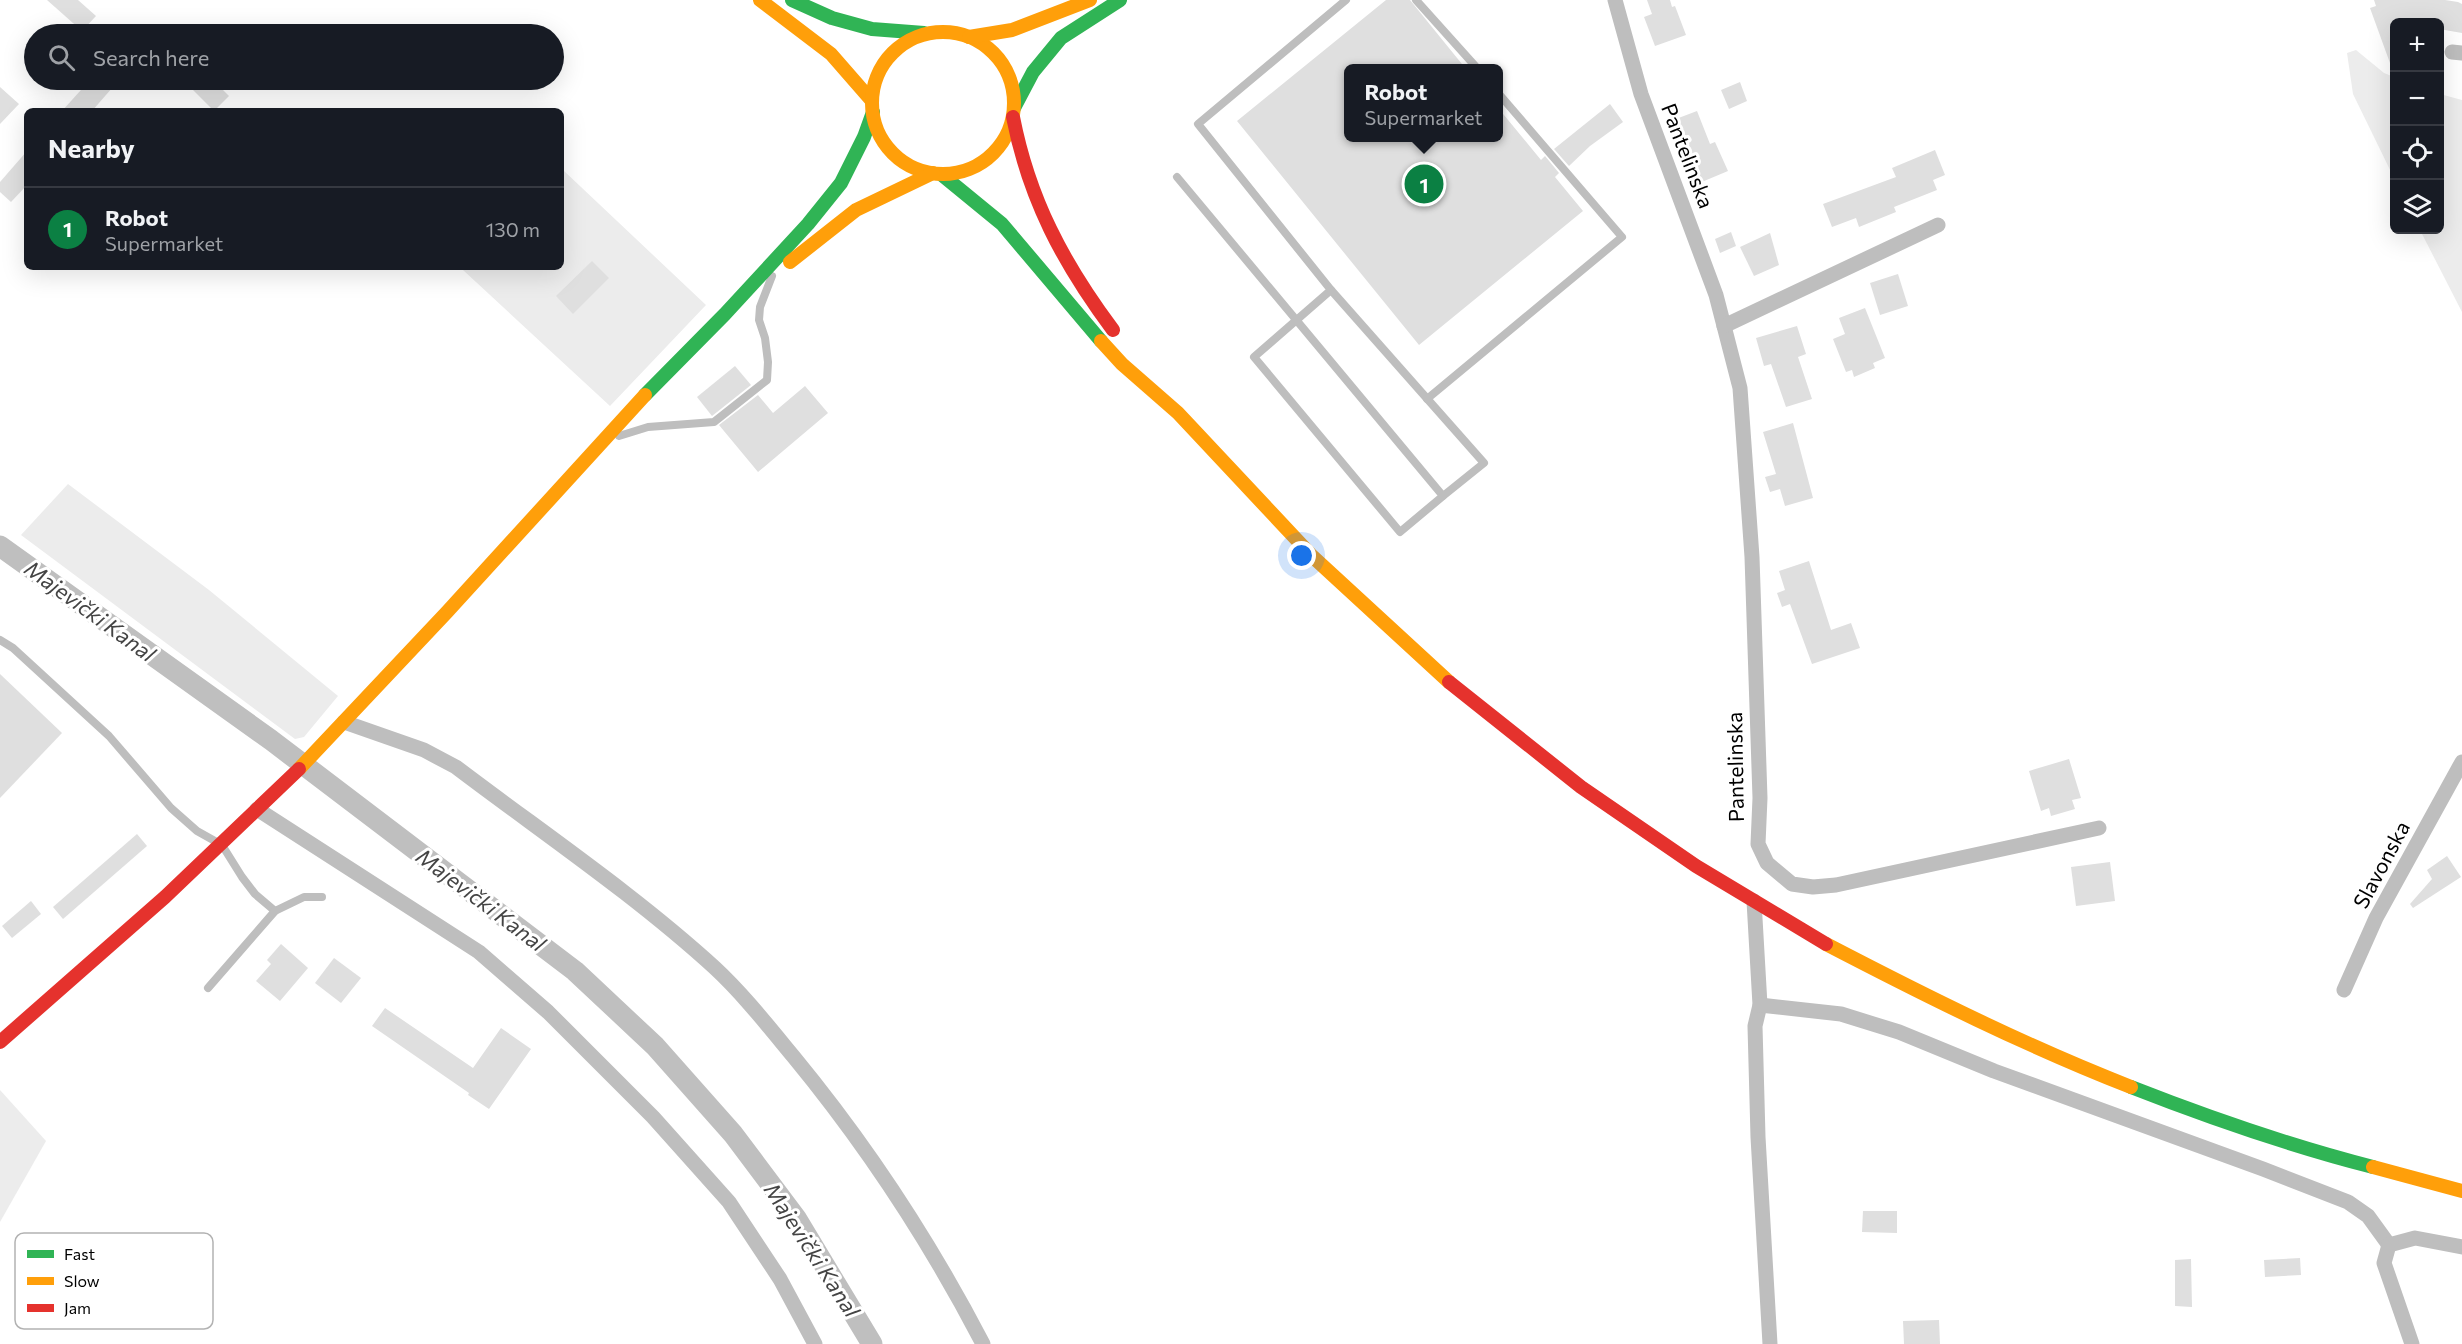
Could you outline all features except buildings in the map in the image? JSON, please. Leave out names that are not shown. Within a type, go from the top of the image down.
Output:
[{"type":"main road","points":[[760,0],[831,54],[872,107],[879,134],[892,153],[911,166],[937,173],[961,172],[980,164],[995,152],[1006,136],[1014,112],[1033,72],[1061,38],[1120,0]]},
{"type":"main road","points":[[792,0],[823,16],[872,29],[927,34],[948,32],[969,37],[989,48],[1004,65],[1012,86],[1023,162],[1038,205],[1061,250],[1094,305],[1167,401],[1306,550],[1386,626],[1473,703],[1573,780],[1693,864],[1797,928],[1907,987],[2055,1057],[2166,1102],[2282,1142],[2399,1176],[2462,1191]]},
{"type":"main road","points":[[969,37],[1012,30],[1090,0]]},
{"type":"main road","points":[[0,1042],[222,845],[281,788],[670,368],[725,314],[808,224],[841,183],[864,137],[872,107],[876,78],[888,58],[905,43],[927,34]]},
{"type":"main road","points":[[725,314],[856,210],[937,173]]},
{"type":"main road","points":[[937,173],[995,216],[1118,359],[1167,401]]},
{"type":"street","name":"Pantelinska","points":[[1615,0],[1641,94],[1716,295],[1740,388],[1752,557],[1760,798],[1758,844],[1767,863],[1792,884],[1813,888],[2099,828]]},
{"type":"street","points":[[1724,326],[1938,225]]},
{"type":"street","points":[[344,722],[424,750],[456,767],[639,906],[716,969],[778,1038],[842,1116],[906,1208],[950,1280],[983,1344]]},
{"type":"street","name":"Slavonska","points":[[2344,990],[2376,918],[2462,762]]},
{"type":"street","points":[[257,809],[479,952],[548,1012],[653,1117],[729,1202],[780,1279],[815,1344]]},
{"type":"street","points":[[1754,901],[1760,1005],[1755,1026],[1758,1137],[1770,1344]]},
{"type":"street","points":[[1760,1005],[1841,1014],[1899,1032],[1994,1071],[2263,1169],[2348,1202],[2368,1216],[2389,1245]]},
{"type":"street","points":[[2389,1245],[2415,1238],[2462,1247]]},
{"type":"street","points":[[2389,1245],[2384,1263],[2412,1344]]},
{"type":"lane","points":[[1331,290],[1254,357],[1400,532],[1484,463],[1331,290],[1198,124],[1346,0]]},
{"type":"lane","points":[[1416,0],[1473,64]]},
{"type":"lane","points":[[1427,399],[1622,237],[1503,99]]},
{"type":"lane","points":[[1177,177],[1443,496]]},
{"type":"lane","points":[[604,440],[648,427],[714,422],[767,380],[768,362],[765,338],[759,320],[760,307],[772,276]]},
{"type":"lane","points":[[0,640],[13,648],[109,736],[171,808],[196,831],[222,845],[255,894],[275,911]]},
{"type":"lane","points":[[208,988],[275,911],[304,897],[322,897]]},
{"type":"shaded area","points":[[2356,50],[2390,75],[2390,170],[2353,94],[2347,53]]},
{"type":"shaded area","points":[[2444,95],[2462,100],[2462,312],[2422,234],[2444,234]]},
{"type":"shaded area","points":[[564,171],[706,305],[610,406],[463,270],[564,270]]},
{"type":"shaded area","points":[[68,484],[209,590],[338,696],[304,737],[295,739],[21,535]]},
{"type":"shaded area","points":[[0,1090],[46,1141],[0,1222]]},
{"type":"waterway","name":"Majevički Kanal","points":[[0,546],[271,740],[575,971],[655,1046],[733,1134],[796,1218],[872,1344]]},
{"type":"traffic: fast","points":[[792,0],[832,18],[872,29],[924,33]]},
{"type":"traffic: fast","points":[[1014,108],[1033,72],[1061,38],[1120,0]]},
{"type":"traffic: fast","points":[[645,395],[725,314],[808,224],[841,183],[864,137],[873,112]]},
{"type":"traffic: fast","points":[[941,174],[1002,224],[1101,341]]},
{"type":"traffic: fast","points":[[2131,1087],[2251,1131],[2373,1167]]},
{"type":"traffic: slow","points":[[760,0],[831,54],[872,101]]},
{"type":"traffic: slow","points":[[969,37],[1012,30],[1090,0]]},
{"type":"traffic: slow","points":[[943,32],[970,38],[993,53],[1008,76],[1014,103],[1008,130],[993,153],[970,168],[943,174],[916,168],[893,153],[878,130],[872,103],[878,76],[893,53],[916,38],[943,32]]},
{"type":"traffic: slow","points":[[790,262],[856,210],[933,173]]},
{"type":"traffic: slow","points":[[1101,341],[1122,364],[1178,413],[1312,556],[1449,682]]},
{"type":"traffic: slow","points":[[299,769],[447,612],[645,395]]},
{"type":"traffic: slow","points":[[1826,944],[1977,1020],[2131,1087]]},
{"type":"traffic: slow","points":[[2373,1167],[2462,1191]]},
{"type":"traffic: jam","points":[[1013,117],[1028,175],[1050,229],[1079,280],[1113,330]]},
{"type":"traffic: jam","points":[[1449,682],[1581,787],[1696,866],[1826,944]]},
{"type":"traffic: jam","points":[[0,1042],[165,897],[299,769]]},
{"type":"place","name":"Robot","points":[[1424,184]]}]
